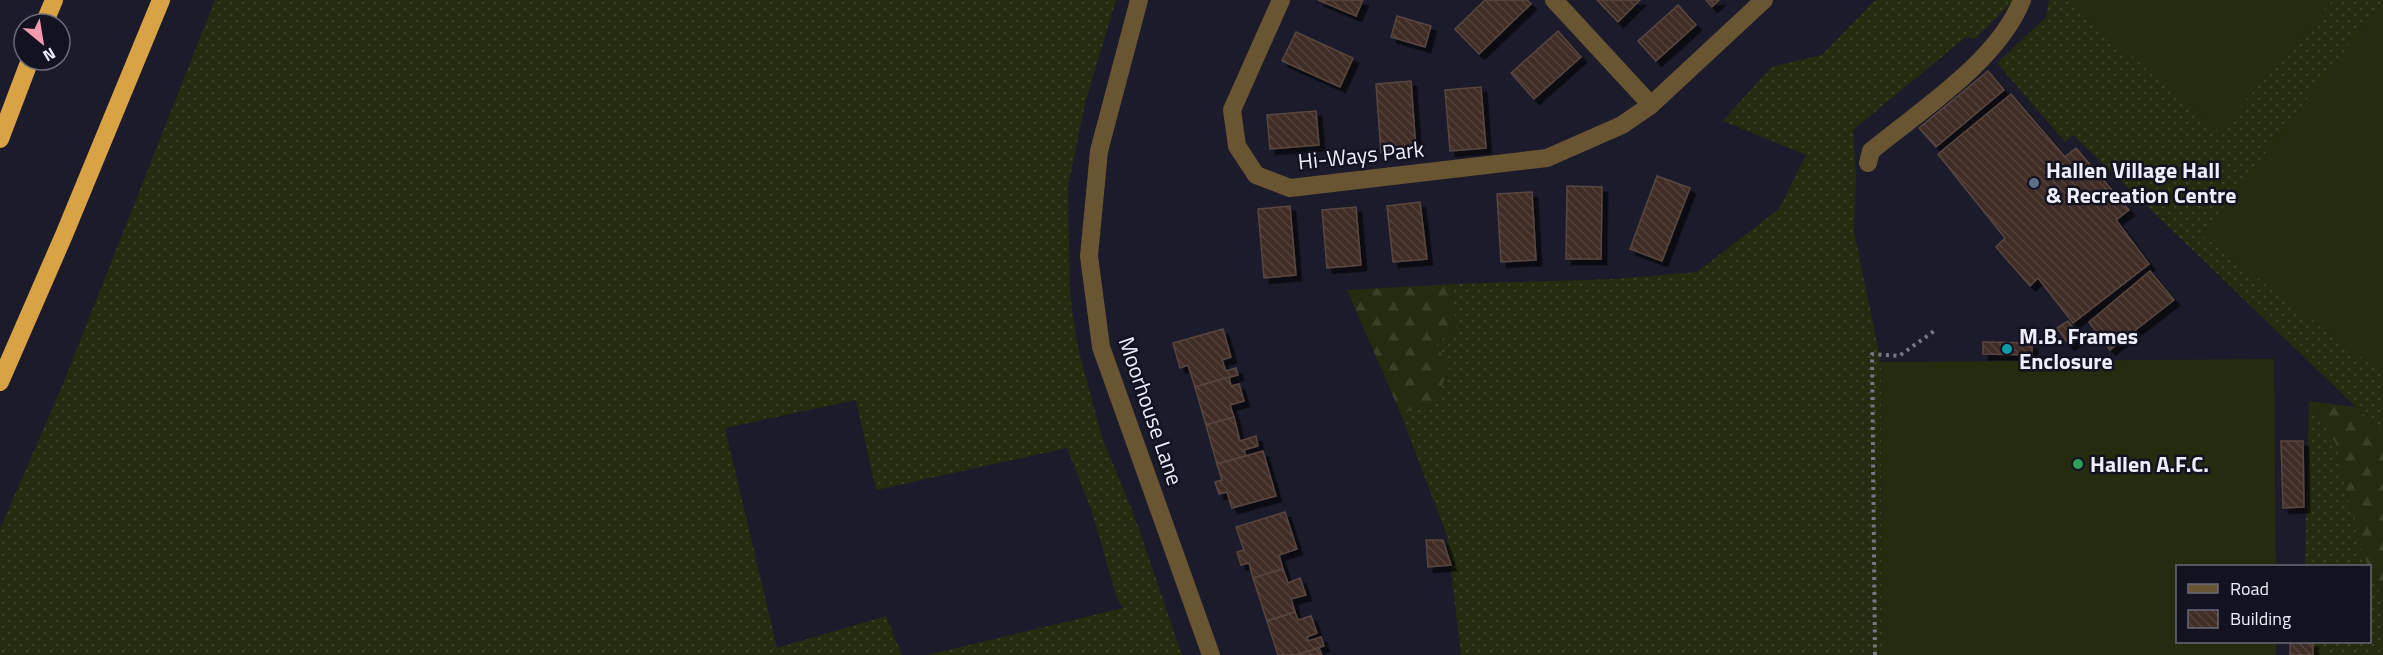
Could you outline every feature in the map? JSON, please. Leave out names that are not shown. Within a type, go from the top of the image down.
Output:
[{"type":"highway","points":[[0,382],[64,235],[161,0]]},
{"type":"highway","points":[[0,139],[25,72]]},
{"type":"street","name":"Moorhouse Lane","points":[[1139,0],[1099,152],[1089,256],[1101,347],[1211,655]]},
{"type":"street","name":"Hi-Ways Park","points":[[1281,0],[1232,110],[1237,146],[1256,175],[1290,188],[1546,159],[1622,125],[1651,105],[1764,0]]},
{"type":"street","points":[[1554,0],[1651,105]]},
{"type":"street","points":[[1868,163],[1871,151],[1984,59],[2016,15],[2022,0]]},
{"type":"path","points":[[1875,655],[1872,354],[1899,356],[1937,328]]},
{"type":"green space","points":[[215,0],[1116,0],[1086,100],[1068,186],[1070,295],[1078,348],[1102,437],[1134,515],[1182,655],[927,655],[1123,608],[1117,598],[1092,512],[1067,448],[876,490],[856,400],[725,428],[777,648],[886,616],[902,655],[0,655],[0,529],[63,384]]},
{"type":"green space","points":[[1875,0],[2014,0],[1975,39],[1966,37],[1853,130],[1856,173],[1854,231],[1881,362],[1882,655],[1461,655],[1447,536],[1400,412],[1431,408],[1436,343],[1456,330],[1452,284],[1615,279],[1697,272],[1779,209],[1806,155],[1723,121],[1771,67],[1822,55]]},
{"type":"green space","points":[[2049,0],[2383,0],[2383,433],[2073,135],[2065,142],[1997,63],[2046,17]]},
{"type":"green space","points":[[2076,0],[2333,0],[2219,131],[2072,4]]},
{"type":"green space","points":[[2383,1],[2383,374],[2202,235]]},
{"type":"green space","points":[[1452,284],[1456,330],[1436,343],[1449,370],[1431,408],[1400,412],[1347,290]]},
{"type":"green space","name":"Hallen A.F.C.","points":[[2274,359],[2276,565],[2176,565],[2176,643],[2276,643],[2276,655],[1882,655],[1881,362]]},
{"type":"green space","points":[[2309,401],[2336,444],[2360,547],[2369,565],[2305,565]]},
{"type":"green space","points":[[2309,401],[2356,407],[2383,433],[2383,600],[2371,572],[2371,565],[2368,565],[2360,547],[2336,444]]},
{"type":"green space","points":[[2371,570],[2383,600],[2383,655],[2304,655],[2304,643],[2371,643]]},
{"type":"building","points":[[1318,0],[1363,0],[1356,16]]},
{"type":"building","points":[[1485,0],[1527,0],[1531,4],[1479,54],[1455,29]]},
{"type":"building","points":[[1597,0],[1640,0],[1618,22]]},
{"type":"building","points":[[1706,0],[1719,0],[1712,7]]},
{"type":"building","points":[[1678,5],[1696,25],[1656,61],[1638,41]]},
{"type":"building","points":[[1397,16],[1431,26],[1425,47],[1391,37]]},
{"type":"building","points":[[1558,31],[1581,57],[1534,99],[1511,73]]},
{"type":"building","points":[[1296,32],[1353,58],[1340,87],[1282,61]]},
{"type":"building","points":[[1988,71],[2004,90],[1936,147],[1919,128]]},
{"type":"building","points":[[1411,81],[1416,150],[1381,153],[1376,84]]},
{"type":"building","points":[[1481,87],[1486,148],[1450,151],[1445,90]]},
{"type":"building","name":"Hallen Village Hall & Recreation Centre","points":[[2011,94],[2065,157],[2076,148],[2129,210],[2116,220],[2149,264],[2073,323],[2038,278],[2030,286],[1996,247],[2005,238],[1938,154]]},
{"type":"building","points":[[1316,111],[1319,145],[1270,149],[1267,115]]},
{"type":"building","points":[[1657,176],[1690,188],[1662,261],[1630,249]]},
{"type":"building","points":[[1567,186],[1602,187],[1601,259],[1566,259]]},
{"type":"building","points":[[1532,192],[1536,260],[1501,262],[1497,194]]},
{"type":"building","points":[[1420,202],[1427,259],[1393,262],[1387,206]]},
{"type":"building","points":[[1290,206],[1296,275],[1264,278],[1258,209]]},
{"type":"building","points":[[1356,207],[1361,265],[1327,268],[1322,210]]},
{"type":"building","points":[[2150,271],[2174,300],[2110,350],[2089,322]]},
{"type":"building","points":[[2068,321],[2080,337],[2069,345],[2057,328]]},
{"type":"building","points":[[1223,329],[1231,357],[1222,360],[1226,371],[1236,368],[1238,375],[1195,387],[1188,365],[1180,368],[1173,343]]},
{"type":"building","name":"M.B. Frames Enclosure","points":[[1983,342],[2032,343],[2032,355],[1983,354]]},
{"type":"building","points":[[1229,377],[1231,386],[1239,384],[1244,401],[1230,405],[1234,417],[1206,425],[1195,387]]},
{"type":"building","points":[[1234,417],[1240,441],[1256,436],[1258,446],[1244,450],[1246,456],[1217,464],[1206,425]]},
{"type":"building","points":[[2281,441],[2303,441],[2304,507],[2283,508]]},
{"type":"building","points":[[1263,451],[1276,496],[1232,508],[1227,492],[1219,494],[1215,482],[1222,480],[1217,464]]},
{"type":"building","points":[[1285,512],[1297,549],[1279,555],[1283,569],[1253,578],[1249,563],[1241,565],[1237,552],[1244,550],[1236,527]]},
{"type":"building","points":[[1426,540],[1443,540],[1451,565],[1428,567]]},
{"type":"building","points":[[1283,569],[1288,583],[1300,578],[1306,595],[1291,599],[1295,612],[1267,621],[1253,578]]},
{"type":"building","points":[[1295,612],[1298,620],[1311,616],[1317,633],[1307,637],[1308,641],[1321,637],[1324,646],[1296,655],[1278,655],[1267,621]]},
{"type":"building","points":[[2290,643],[2313,643],[2313,655],[2290,655]]},
{"type":"building","points":[[1319,648],[1322,655],[1296,655]]},
{"type":"place","name":"Hallen Village Hall & Recreation Centre","points":[[2034,183]]},
{"type":"place","name":"M.B. Frames Enclosure","points":[[2007,349]]},
{"type":"place","name":"Hallen A.F.C.","points":[[2078,464]]}]
